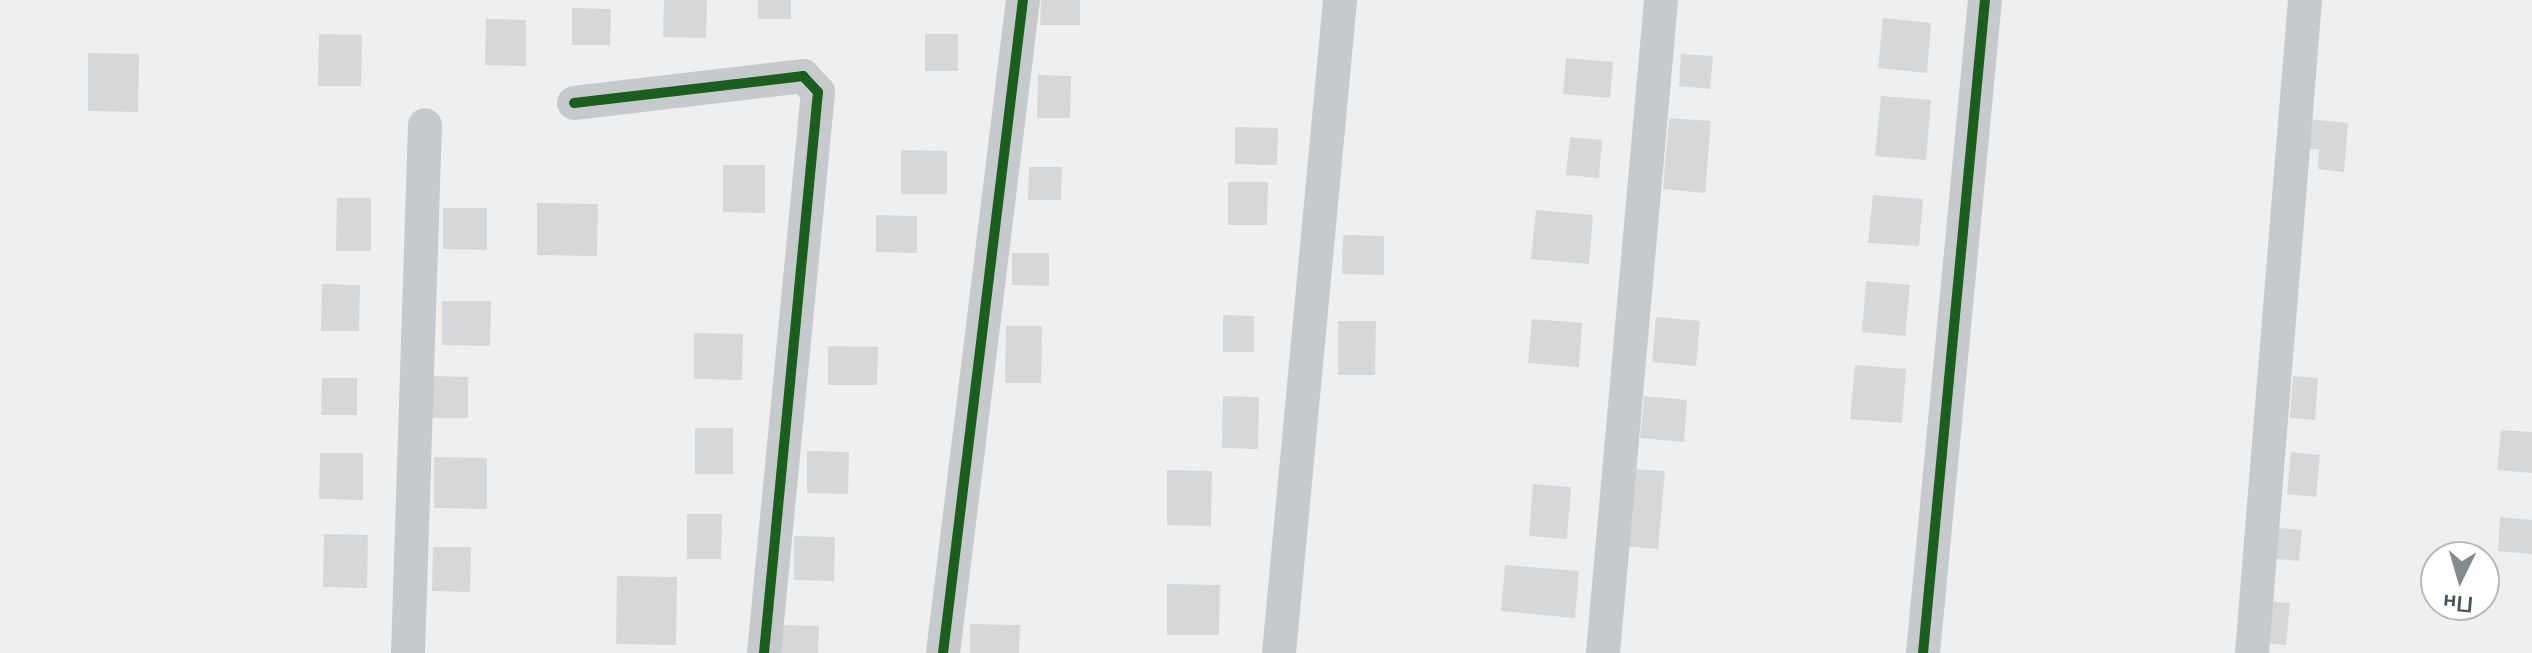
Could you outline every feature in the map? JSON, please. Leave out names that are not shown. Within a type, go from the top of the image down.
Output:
[{"type":"street","points":[[943,653],[1023,0]]},
{"type":"street","points":[[1279,653],[1340,0]]},
{"type":"street","points":[[1603,653],[1661,0]]},
{"type":"street","points":[[1923,653],[1985,0]]},
{"type":"street","points":[[2252,653],[2305,0]]},
{"type":"street","points":[[574,103],[803,76],[818,92],[764,653]]},
{"type":"street","points":[[408,653],[425,125]]},
{"type":"building","points":[[664,0],[707,0],[706,38],[663,37]]},
{"type":"building","points":[[758,0],[791,0],[791,19],[758,19]]},
{"type":"building","points":[[1041,0],[1080,0],[1080,25],[1040,25]]},
{"type":"building","points":[[572,8],[611,9],[610,45],[572,45]]},
{"type":"building","points":[[1883,18],[1931,23],[1927,73],[1878,68]]},
{"type":"building","points":[[486,19],[526,20],[526,66],[485,65]]},
{"type":"building","points":[[319,34],[362,35],[361,86],[318,86]]},
{"type":"building","points":[[925,34],[958,34],[958,71],[925,71]]},
{"type":"building","points":[[88,53],[139,54],[138,112],[88,111]]},
{"type":"building","points":[[1681,54],[1713,56],[1710,89],[1679,86]]},
{"type":"building","points":[[1566,58],[1613,62],[1610,98],[1563,94]]},
{"type":"building","points":[[1038,75],[1071,76],[1070,118],[1037,118]]},
{"type":"building","points":[[1881,96],[1931,100],[1926,160],[1875,156]]},
{"type":"building","points":[[1669,118],[1711,121],[1705,193],[1663,189]]},
{"type":"building","points":[[2307,119],[2348,123],[2344,172],[2318,169],[2319,150],[2305,148]]},
{"type":"building","points":[[1235,127],[1278,128],[1277,165],[1235,164]]},
{"type":"building","points":[[1570,137],[1602,140],[1599,178],[1566,175]]},
{"type":"building","points":[[901,150],[947,151],[947,194],[901,194]]},
{"type":"building","points":[[723,165],[765,165],[765,213],[723,212]]},
{"type":"building","points":[[1029,167],[1062,167],[1061,200],[1028,200]]},
{"type":"building","points":[[1228,182],[1268,182],[1267,225],[1228,225]]},
{"type":"building","points":[[1873,195],[1923,199],[1919,246],[1868,243]]},
{"type":"building","points":[[337,198],[371,198],[371,251],[336,251]]},
{"type":"building","points":[[537,203],[598,204],[597,256],[537,255]]},
{"type":"building","points":[[443,208],[487,208],[487,250],[443,249]]},
{"type":"building","points":[[1536,210],[1593,215],[1589,264],[1531,259]]},
{"type":"building","points":[[876,215],[917,216],[917,253],[876,252]]},
{"type":"building","points":[[1343,235],[1384,236],[1384,275],[1342,274]]},
{"type":"building","points":[[1012,253],[1049,253],[1049,286],[1012,285]]},
{"type":"building","points":[[1866,281],[1910,285],[1905,336],[1862,332]]},
{"type":"building","points":[[322,284],[360,285],[359,331],[321,331]]},
{"type":"building","points":[[442,301],[491,301],[490,346],[442,345]]},
{"type":"building","points":[[1223,315],[1254,316],[1254,352],[1223,352]]},
{"type":"building","points":[[1656,317],[1700,321],[1696,366],[1652,362]]},
{"type":"building","points":[[1532,319],[1582,323],[1579,367],[1528,363]]},
{"type":"building","points":[[1338,321],[1376,321],[1375,375],[1338,375]]},
{"type":"building","points":[[1006,326],[1042,326],[1041,383],[1005,383]]},
{"type":"building","points":[[694,333],[743,334],[742,380],[694,379]]},
{"type":"building","points":[[828,346],[878,347],[877,385],[828,385]]},
{"type":"building","points":[[1855,365],[1906,369],[1902,423],[1850,419]]},
{"type":"building","points":[[433,376],[468,377],[468,418],[432,418]]},
{"type":"building","points":[[2293,376],[2318,378],[2315,420],[2290,418]]},
{"type":"building","points":[[322,378],[357,378],[357,415],[321,415]]},
{"type":"building","points":[[1223,396],[1259,397],[1258,449],[1222,448]]},
{"type":"building","points":[[1644,396],[1687,400],[1684,442],[1640,438]]},
{"type":"building","points":[[695,428],[733,428],[733,474],[695,474]]},
{"type":"building","points":[[2501,430],[2532,432],[2532,473],[2497,470]]},
{"type":"building","points":[[807,451],[849,452],[848,494],[807,493]]},
{"type":"building","points":[[2291,452],[2320,455],[2316,497],[2287,494]]},
{"type":"building","points":[[320,453],[363,453],[363,500],[319,499]]},
{"type":"building","points":[[434,457],[487,458],[487,509],[434,508]]},
{"type":"building","points":[[1631,469],[1665,471],[1658,549],[1625,546]]},
{"type":"building","points":[[1167,470],[1212,471],[1211,526],[1167,525]]},
{"type":"building","points":[[1533,484],[1571,487],[1567,539],[1529,536]]},
{"type":"building","points":[[687,514],[722,514],[721,559],[687,559]]},
{"type":"building","points":[[2500,517],[2532,520],[2532,554],[2500,551]]},
{"type":"building","points":[[2268,527],[2302,530],[2299,561],[2266,558]]},
{"type":"building","points":[[324,534],[368,535],[367,588],[323,587]]},
{"type":"building","points":[[794,536],[835,537],[834,581],[794,580]]},
{"type":"building","points":[[433,547],[471,547],[470,592],[432,591]]},
{"type":"building","points":[[1505,565],[1579,571],[1575,618],[1501,611]]},
{"type":"building","points":[[617,576],[677,577],[676,645],[616,644]]},
{"type":"building","points":[[1167,584],[1220,585],[1219,635],[1167,635]]},
{"type":"building","points":[[2263,601],[2290,603],[2286,645],[2259,643]]},
{"type":"building","points":[[970,624],[1020,625],[1019,653],[970,653]]},
{"type":"building","points":[[780,625],[819,626],[818,653],[780,653]]},
{"type":"cycle path","points":[[943,653],[1023,0]]},
{"type":"cycle path","points":[[1923,653],[1985,0]]},
{"type":"cycle path","points":[[574,103],[803,76],[818,92],[764,653]]}]
